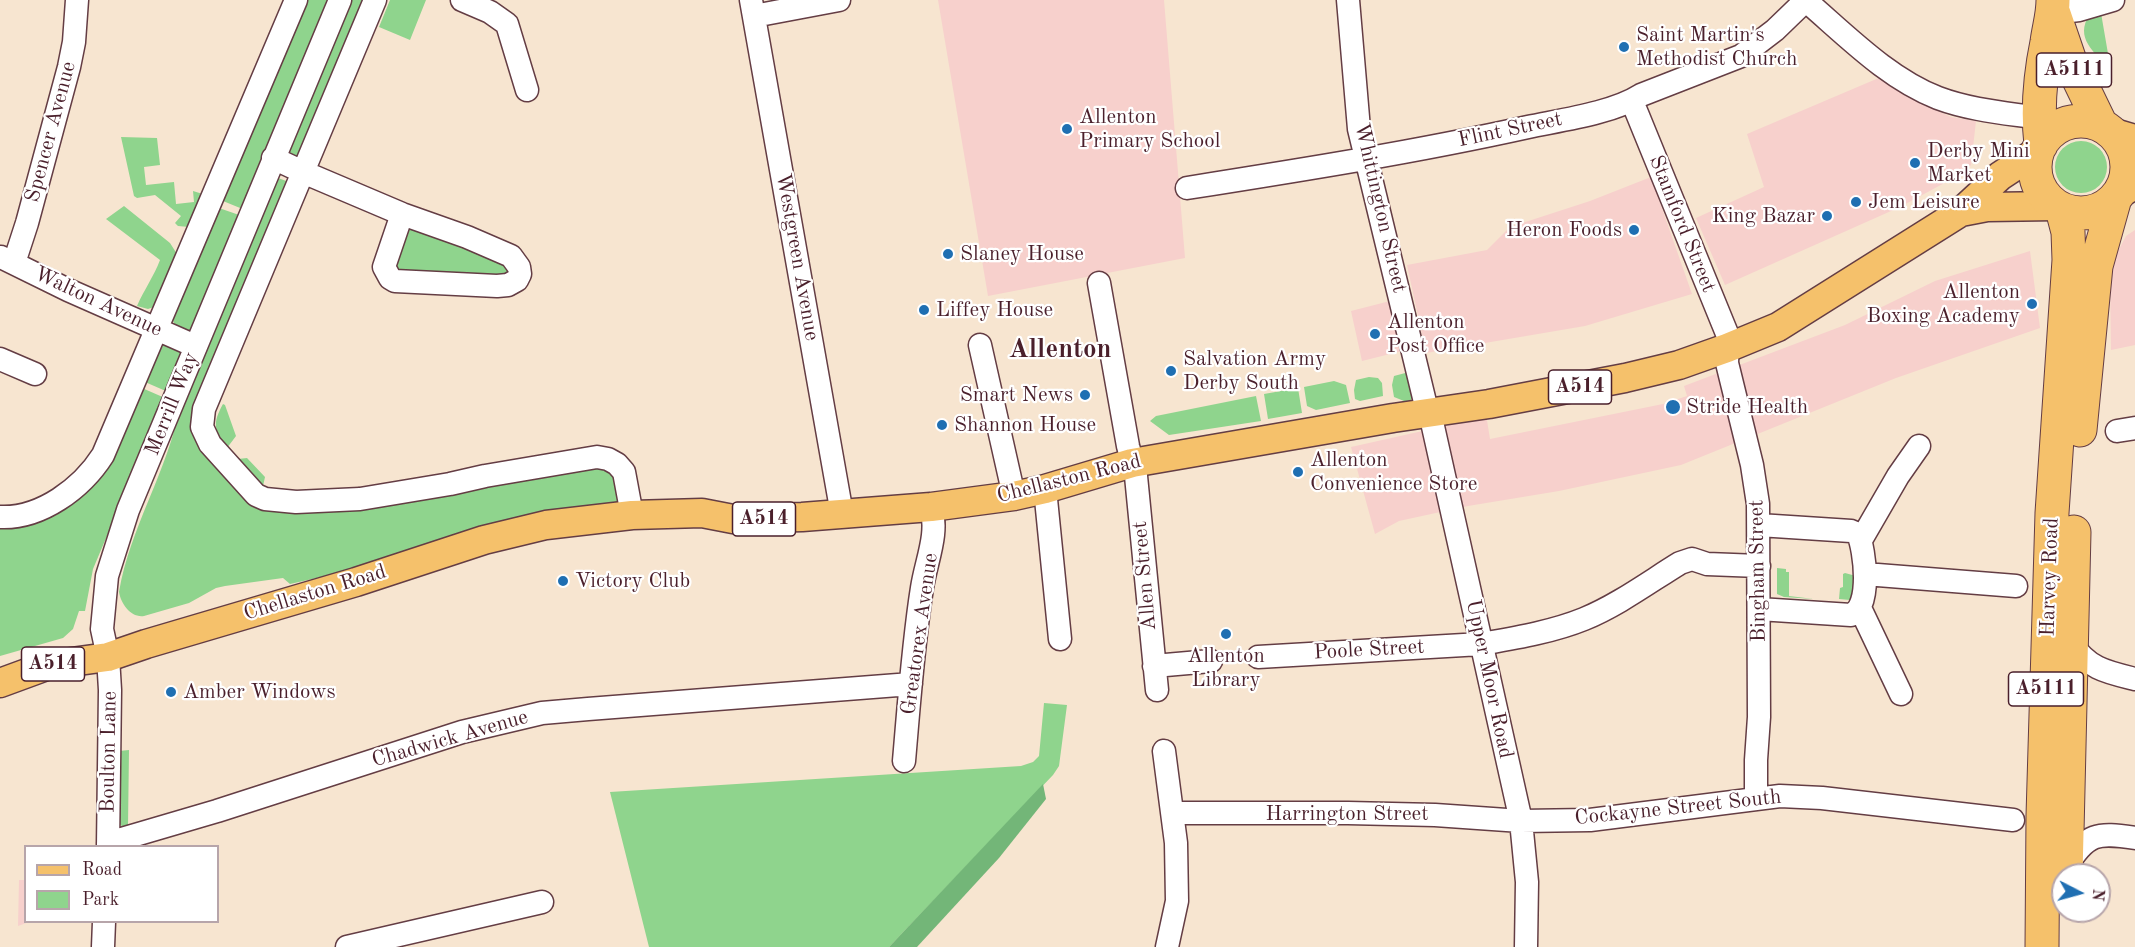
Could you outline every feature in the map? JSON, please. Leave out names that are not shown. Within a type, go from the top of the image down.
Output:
[{"type":"highway","name":"A5111","points":[[2053,6],[2070,61],[2117,132]]},
{"type":"highway","name":"A5111","points":[[2039,138],[2047,42],[2053,6]]},
{"type":"highway","points":[[2090,121],[2117,132],[2128,163],[2123,192],[2102,208],[2092,212],[2072,212],[2059,207],[2047,198],[2040,187],[2036,169],[2039,138],[2067,123],[2090,121]]},
{"type":"highway","name":"Harvey Road","points":[[2067,863],[2080,653],[2075,486],[2096,266],[2123,192]]},
{"type":"highway","name":"Harvey Road","points":[[2042,947],[2043,816],[2052,513],[2069,260],[2068,232],[2059,207]]},
{"type":"highway","points":[[2065,947],[2066,923]]},
{"type":"main road","name":"A514","points":[[1430,413],[1625,378],[1679,364],[1727,348],[1778,327],[1961,212],[2039,138]]},
{"type":"main road","name":"A514","points":[[1961,212],[1987,207],[2059,207]]},
{"type":"main road","name":"Chellaston Road","points":[[0,683],[49,665],[108,657],[356,582],[484,540],[546,525],[632,515],[702,513],[733,519],[766,519],[931,507],[1014,496],[1045,489],[1132,462],[1430,413]]},
{"type":"street","name":"Spencer Avenue","points":[[7,260],[27,223],[69,68],[74,42],[77,0]]},
{"type":"street","name":"Merrill Way","points":[[158,329],[296,0]]},
{"type":"street","name":"Merrill Way","points":[[108,657],[102,629],[107,576],[114,549],[195,346],[340,0]]},
{"type":"street","name":"Merrill Way","points":[[375,0],[204,409],[203,432],[214,449],[256,495],[276,501],[296,502],[381,496],[597,457],[608,459],[624,472],[632,515]]},
{"type":"street","points":[[462,0],[490,12],[507,24],[527,90]]},
{"type":"street","points":[[753,8],[839,0]]},
{"type":"street","name":"Whittington Street","points":[[1348,0],[1359,129],[1418,376],[1430,413]]},
{"type":"street","points":[[1805,0],[1878,62],[1917,88],[2039,138]]},
{"type":"street","name":"Flint Street","points":[[1186,188],[1368,159],[1576,117],[1632,100],[1741,56],[1775,30],[1805,0]]},
{"type":"street","points":[[2053,6],[2079,10],[2112,0]]},
{"type":"street","name":"Westgreen Avenue","points":[[753,8],[842,514]]},
{"type":"street","name":"Stamford Street","points":[[1632,100],[1717,307],[1728,336],[1727,348]]},
{"type":"street","points":[[273,158],[402,214],[512,256],[519,267],[520,273],[517,280],[508,285],[497,286],[395,281],[390,278],[384,267],[402,214]]},
{"type":"street","name":"Walton Avenue","points":[[7,260],[195,346]]},
{"type":"street","name":"Allen Street","points":[[1099,282],[1136,476],[1157,690]]},
{"type":"street","points":[[0,517],[22,515],[49,504],[75,487],[90,473],[108,444],[158,329]]},
{"type":"street","points":[[980,345],[1014,496]]},
{"type":"street","name":"Bingham Street","points":[[1727,348],[1727,363],[1756,487],[1759,525],[1759,717],[1756,798]]},
{"type":"street","points":[[0,359],[36,371]]},
{"type":"street","name":"Upper Moor Road","points":[[1430,413],[1521,821],[1527,882],[1526,947]]},
{"type":"street","points":[[1861,540],[1898,476],[1919,446]]},
{"type":"street","points":[[1045,489],[1060,639]]},
{"type":"street","name":"Greatorex Avenue","points":[[904,761],[922,586],[932,541],[934,519],[931,507]]},
{"type":"street","points":[[1759,525],[1851,531],[1861,540],[1865,574],[1860,608],[1857,613],[1847,615],[1759,609]]},
{"type":"street","name":"Poole Street","points":[[1258,657],[1481,644],[1584,619],[1680,563],[1692,559],[1707,564],[1759,566]]},
{"type":"street","points":[[1865,574],[2016,586]]},
{"type":"street","points":[[1860,608],[1901,694]]},
{"type":"street","points":[[2080,653],[2103,671],[2135,679]]},
{"type":"street","name":"Boulton Lane","points":[[108,657],[110,690],[108,845]]},
{"type":"street","points":[[1154,666],[1210,661]]},
{"type":"street","name":"Chadwick Avenue","points":[[108,845],[462,732],[511,719],[542,713],[911,684]]},
{"type":"street","points":[[1164,751],[1176,843],[1177,901],[1167,947]]},
{"type":"street","name":"Cockayne Street South","points":[[1521,821],[1590,820],[1756,798],[1822,798],[2013,820]]},
{"type":"street","name":"Harrington Street","points":[[1173,813],[1435,815],[1521,821]]},
{"type":"street","points":[[2071,863],[2085,842],[2095,836],[2112,834],[2135,838]]},
{"type":"street","points":[[347,947],[542,902]]},
{"type":"street","points":[[103,947],[104,923]]},
{"type":"shaded area","name":"Allenton Primary School","points":[[938,0],[1164,0],[1185,258],[988,296]]},
{"type":"shaded area","points":[[1881,77],[1911,98],[1951,117],[1976,121],[1971,165],[1961,174],[1900,207],[1725,285],[1696,218],[1764,187],[1747,134]]},
{"type":"shaded area","points":[[1651,177],[1692,294],[1585,326],[1426,353],[1407,265],[1487,250],[1510,227],[1590,201]]},
{"type":"shaded area","points":[[2135,230],[2135,345],[2111,350],[2110,281],[2116,255],[2126,236]]},
{"type":"shaded area","points":[[2030,251],[2040,328],[1896,378],[1681,465],[1399,521],[1375,534],[1351,447],[1445,426],[1486,414],[1490,439],[1663,404],[1687,396],[1684,386],[1845,325],[1935,281]]},
{"type":"shaded area","points":[[1390,301],[1402,351],[1362,361],[1351,311]]},
{"type":"shaded area","points":[[19,880],[24,880],[24,923],[26,923],[18,926]]},
{"type":"green space","points":[[306,0],[331,0],[245,210],[223,201]]},
{"type":"green space","points":[[352,0],[366,0],[299,160],[289,153]]},
{"type":"green space","points":[[390,0],[426,0],[410,40],[379,27]]},
{"type":"green space","points":[[2101,13],[2111,71],[2090,47],[2084,34],[2087,19]]},
{"type":"green space","points":[[121,137],[157,138],[160,165],[144,167],[146,185],[174,182],[176,204],[194,202],[193,191],[206,195],[189,227],[178,226],[175,223],[181,216],[155,195],[137,198],[134,196]]},
{"type":"green space","points":[[2081,141],[2091,143],[2099,149],[2105,157],[2107,167],[2105,177],[2099,185],[2091,191],[2081,193],[2071,191],[2063,185],[2057,177],[2055,167],[2057,157],[2063,149],[2071,143]]},
{"type":"green space","points":[[278,178],[289,182],[197,407],[256,501],[588,464],[616,473],[620,499],[613,505],[290,584],[283,578],[225,586],[216,588],[189,603],[144,616],[135,615],[127,609],[119,592],[131,545],[167,453],[180,406]]},
{"type":"green space","points":[[124,206],[170,243],[177,254],[154,307],[148,309],[137,306],[160,260],[106,219]]},
{"type":"green space","points":[[219,208],[242,216],[194,328],[189,331],[177,328],[173,321]]},
{"type":"green space","points":[[409,224],[502,259],[512,277],[394,271]]},
{"type":"green space","points":[[163,345],[175,346],[183,353],[168,392],[145,382]]},
{"type":"green space","points":[[1409,372],[1415,394],[1410,401],[1404,401],[1394,397],[1392,385],[1394,376]]},
{"type":"green space","points":[[1369,377],[1378,378],[1382,383],[1383,396],[1360,401],[1355,399],[1356,380]]},
{"type":"green space","points":[[1334,381],[1346,385],[1350,403],[1316,410],[1307,406],[1304,387]]},
{"type":"green space","points":[[142,388],[165,398],[93,569],[85,611],[79,611],[73,629],[63,638],[0,656],[0,524],[43,515]]},
{"type":"green space","points":[[1298,388],[1302,413],[1268,419],[1264,394]]},
{"type":"green space","points":[[1256,396],[1261,421],[1169,435],[1150,421],[1156,416]]},
{"type":"green space","points":[[223,404],[236,436],[227,448],[216,427],[217,417]]},
{"type":"green space","points":[[247,458],[265,477],[263,486],[238,459]]},
{"type":"green space","points":[[1777,568],[1786,569],[1786,572],[1789,572],[1789,596],[1814,599],[1784,597],[1777,594]]},
{"type":"green space","points":[[1845,573],[1856,576],[1855,598],[1850,600],[1839,599]]},
{"type":"green space","points":[[1044,703],[1067,705],[1059,766],[889,947],[649,947],[610,792],[1021,766],[1033,762],[1039,756]]},
{"type":"green space","points":[[129,750],[128,826],[125,830],[119,823],[119,751]]},
{"type":"green space","points":[[1043,784],[1046,799],[999,858],[917,947],[889,947]]},
{"type":"place","name":"Saint Martin's Methodist Church","points":[[1624,47]]},
{"type":"place","name":"Allenton Primary School","points":[[1067,129]]},
{"type":"place","name":"Derby Mini Market","points":[[1915,163]]},
{"type":"place","name":"Jem Leisure","points":[[1856,202]]},
{"type":"place","name":"King Bazar","points":[[1827,216]]},
{"type":"place","name":"Heron Foods","points":[[1634,230]]},
{"type":"place","name":"Slaney House","points":[[948,254]]},
{"type":"place","name":"Allenton Boxing Academy","points":[[2032,304]]},
{"type":"place","name":"Liffey House","points":[[924,310]]},
{"type":"place","name":"Allenton Post Office","points":[[1375,334]]},
{"type":"place","name":"Salvation Army Derby South","points":[[1171,371]]},
{"type":"place","name":"Smart News","points":[[1085,395]]},
{"type":"place","name":"Stride Health","points":[[1673,407]]},
{"type":"place","name":"Shannon House","points":[[942,425]]},
{"type":"place","name":"Allenton Convenience Store","points":[[1298,472]]},
{"type":"place","name":"Victory Club","points":[[563,581]]},
{"type":"place","name":"Allenton Library","points":[[1226,634]]},
{"type":"place","name":"Amber Windows","points":[[171,692]]},
{"type":"district","name":"Allenton","points":[[1060,350]]}]
